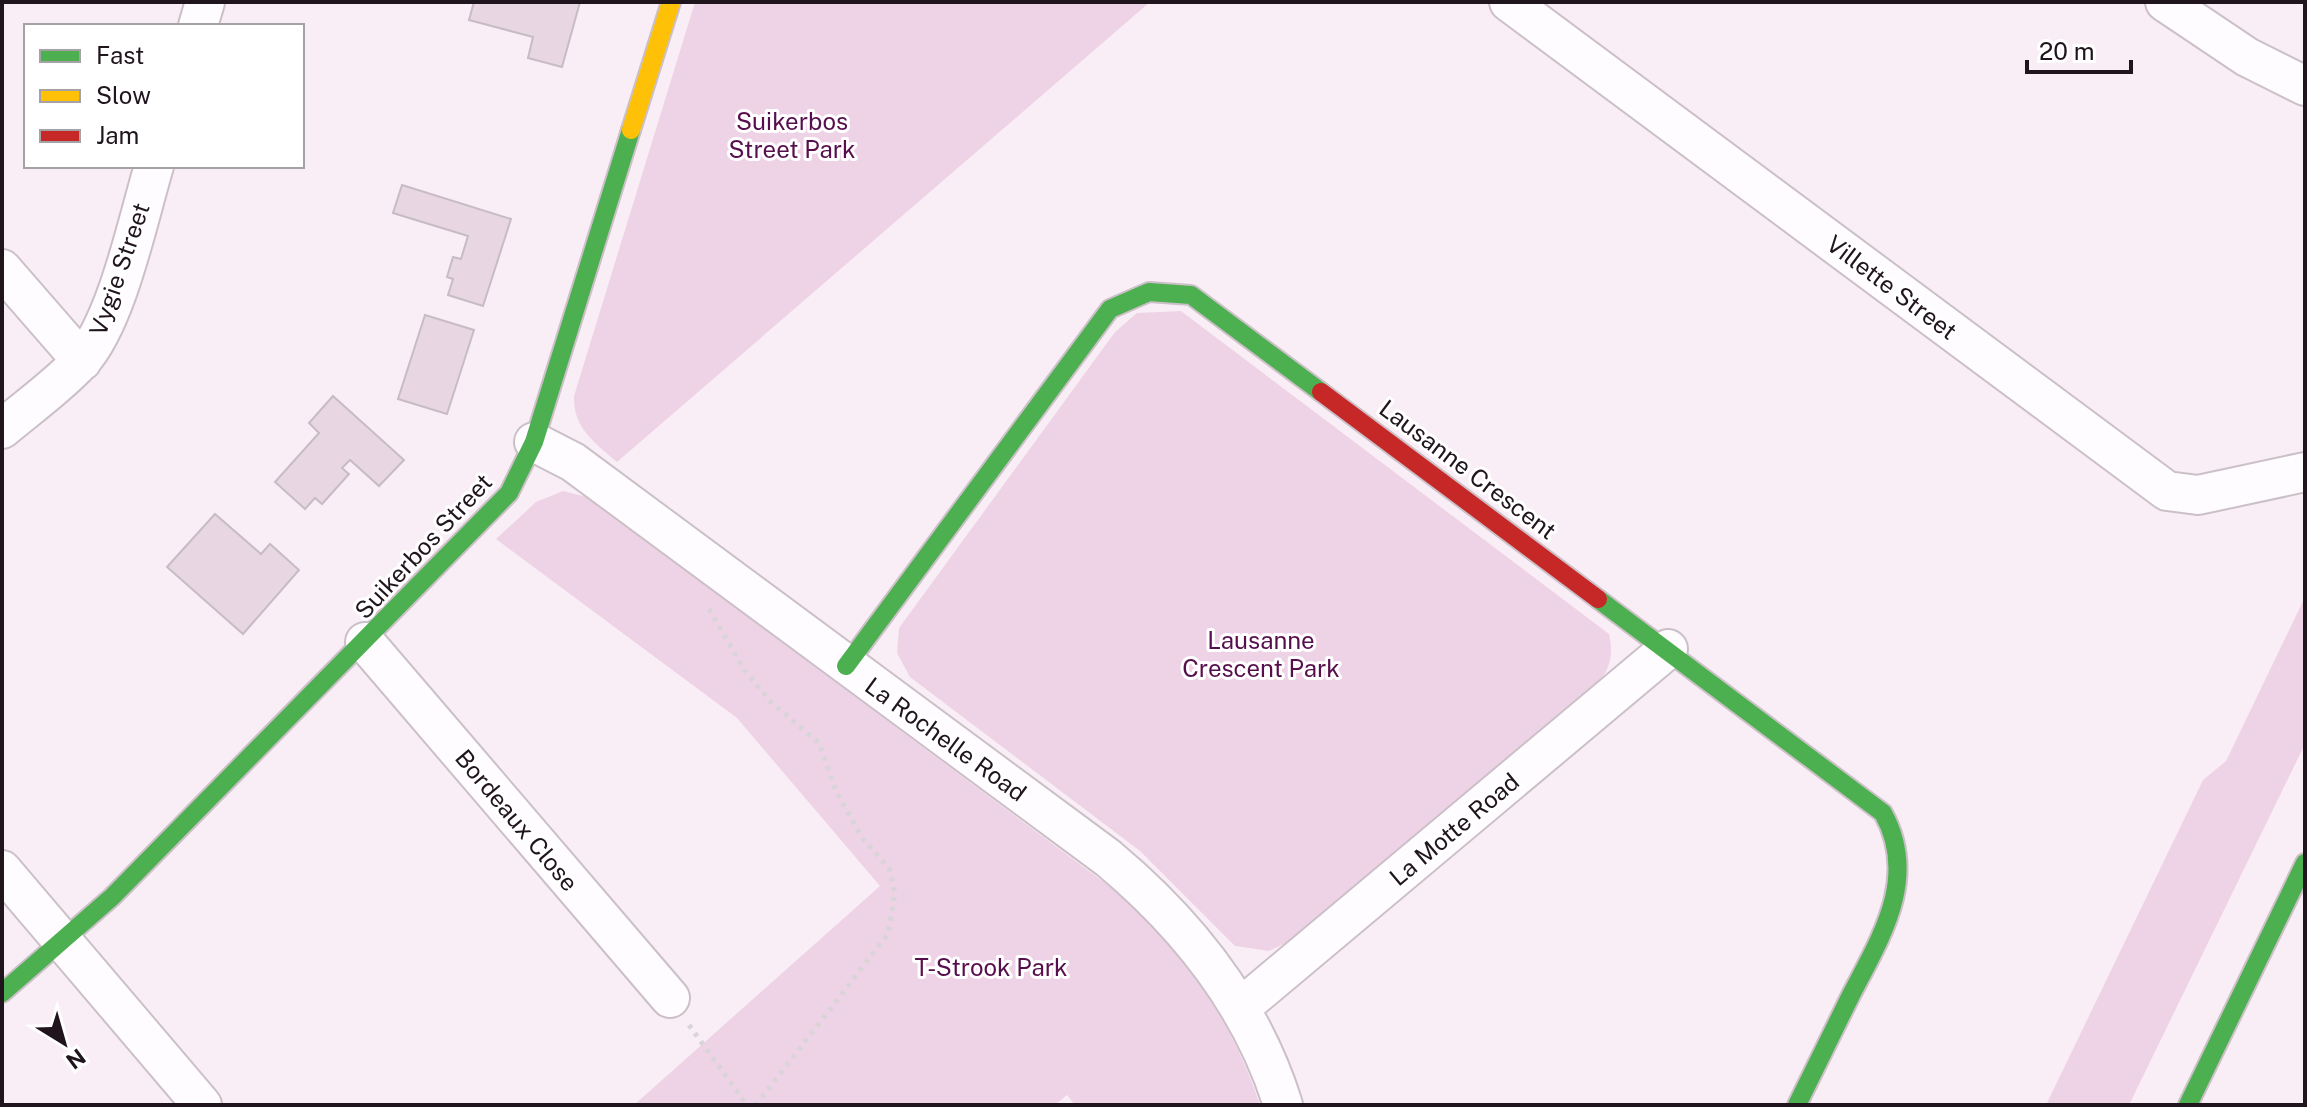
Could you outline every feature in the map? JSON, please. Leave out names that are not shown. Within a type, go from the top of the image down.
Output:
[{"type":"main road","name":"Suikerbos Street","points":[[2,993],[112,897],[509,493],[534,442],[671,2]]},
{"type":"main road","name":"Lausanne Crescent","points":[[846,666],[1098,323],[1124,299],[1159,289],[1191,295],[1206,303],[1870,801],[1893,829],[1900,851],[1900,885],[1891,916],[1797,1105]]},
{"type":"main road","points":[[2188,1105],[2305,863]]},
{"type":"street","points":[[199,24],[205,2]]},
{"type":"street","name":"Villette Street","points":[[1509,2],[2167,491],[2198,495],[2302,474]]},
{"type":"street","points":[[2165,2],[2247,57],[2305,86]]},
{"type":"street","name":"Vygie Street","points":[[2,429],[82,361],[96,340],[112,301],[153,168]]},
{"type":"street","points":[[2,269],[82,361]]},
{"type":"street","name":"La Rochelle Road","points":[[534,442],[573,462],[1130,876],[1200,948],[1240,1008],[1283,1105]]},
{"type":"street","name":"Bordeaux Close","points":[[365,642],[670,998]]},
{"type":"street","name":"La Motte Road","points":[[1240,1008],[1668,649]]},
{"type":"street","points":[[2,870],[202,1105]]},
{"type":"path","points":[[709,564],[700,593],[715,622],[745,671],[771,702],[819,743],[836,791],[862,838],[889,868],[895,893],[888,934],[756,1105]]},
{"type":"path","points":[[670,998],[747,1105]]},
{"type":"green space","name":"Suikerbos Street Park","points":[[695,2],[1150,2],[617,462],[586,434],[577,417],[574,396]]},
{"type":"green space","name":"Lausanne Crescent Park","points":[[1181,311],[1609,634],[1610,662],[1595,687],[1290,941],[1269,951],[1235,946],[1140,851],[910,677],[897,653],[899,628],[1115,332],[1137,313]]},
{"type":"green space","name":"T-Strook Park","points":[[563,491],[587,497],[1125,898],[1168,944],[1206,993],[1236,1046],[1260,1105],[1075,1105],[1067,1095],[1055,1105],[634,1105],[880,886],[737,718],[496,539],[536,502]]},
{"type":"green space","points":[[2305,597],[2305,744],[2129,1105],[2046,1105],[2203,780],[2226,761]]},
{"type":"building","points":[[474,2],[580,2],[562,67],[528,58],[533,37],[469,20]]},
{"type":"building","points":[[402,185],[511,219],[483,306],[448,295],[453,279],[447,277],[453,257],[461,259],[468,236],[393,213]]},
{"type":"building","points":[[425,315],[474,330],[447,414],[398,399]]},
{"type":"building","points":[[333,396],[404,460],[379,486],[350,460],[342,468],[349,474],[322,504],[315,498],[305,509],[275,482],[319,433],[309,423]]},
{"type":"building","points":[[215,514],[261,554],[270,544],[299,570],[243,634],[167,567]]},
{"type":"traffic: fast","points":[[2,993],[112,897],[509,493],[534,442],[631,130]]},
{"type":"traffic: fast","points":[[846,666],[1110,309],[1149,292],[1191,295],[1321,392]]},
{"type":"traffic: fast","points":[[1598,599],[1883,813],[1893,837],[1897,884],[1892,907],[1874,951],[1797,1105]]},
{"type":"traffic: fast","points":[[2188,1105],[2305,863]]},
{"type":"traffic: slow","points":[[631,130],[671,2]]},
{"type":"traffic: jam","points":[[1321,392],[1598,599]]}]
